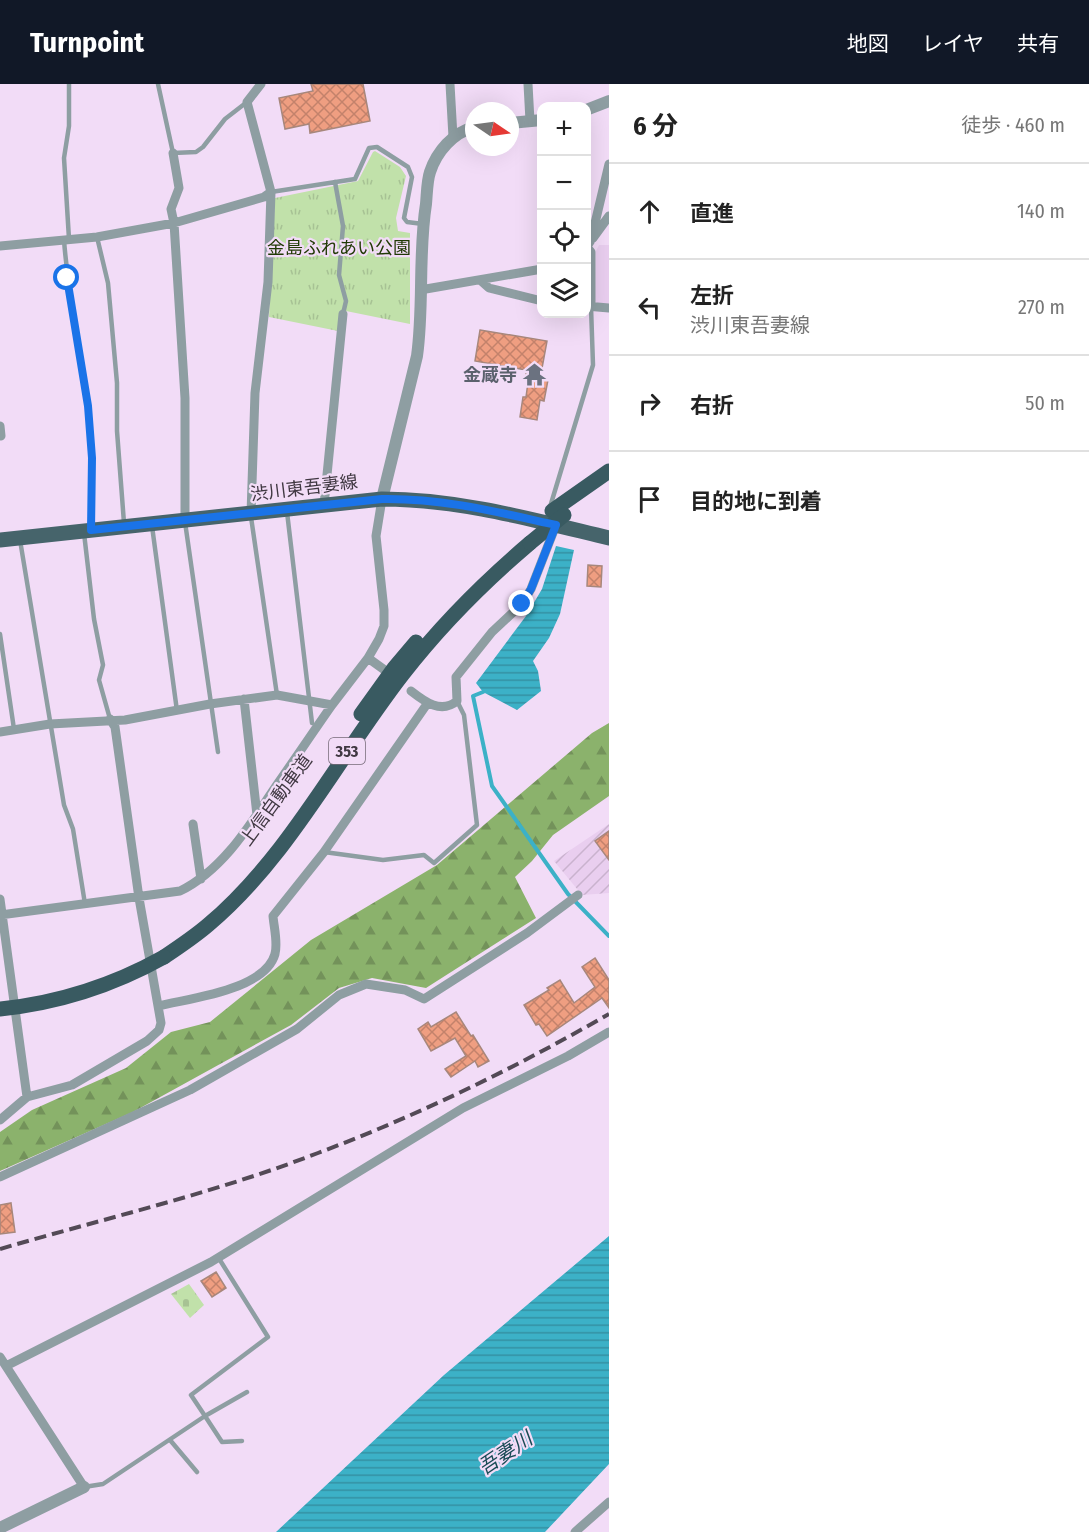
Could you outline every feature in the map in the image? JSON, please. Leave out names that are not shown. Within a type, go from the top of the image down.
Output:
[{"type":"highway","name":"上信自動車道","points":[[526,540],[552,512],[609,471]]},
{"type":"highway","name":"上信自動車道","points":[[0,1009],[28,1006],[82,994],[129,976],[199,920],[238,882],[284,826],[394,668],[458,597],[526,540],[609,483]]},
{"type":"highway","name":"上信自動車道","points":[[0,999],[29,996],[70,987],[160,953]]},
{"type":"main road","name":"渋川東吾妻線","points":[[0,540],[382,499],[456,503],[609,538]]},
{"type":"street","points":[[251,514],[255,393],[268,282],[271,192],[247,102],[261,84]]},
{"type":"street","points":[[450,84],[453,138]]},
{"type":"street","points":[[519,122],[536,120],[528,84]]},
{"type":"street","points":[[591,108],[609,101]]},
{"type":"street","points":[[1,915],[180,891],[201,879],[233,847],[332,705],[368,658],[384,626],[376,536],[382,499],[417,356],[420,333],[423,225],[430,172],[441,151],[453,138],[465,130]]},
{"type":"street","points":[[173,153],[179,188],[171,209],[174,223],[185,398],[185,520]]},
{"type":"street","points":[[591,233],[609,164]]},
{"type":"street","points":[[0,246],[98,237],[174,223],[264,197],[271,192]]},
{"type":"street","points":[[591,241],[609,216]]},
{"type":"street","points":[[420,290],[537,270]]},
{"type":"street","points":[[480,280],[489,288],[537,300]]},
{"type":"street","points":[[591,306],[609,308]]},
{"type":"street","points":[[324,505],[343,314]]},
{"type":"street","points":[[0,426],[1,436]]},
{"type":"street","points":[[411,691],[427,704],[442,707],[453,705],[458,701],[456,677],[492,633],[522,604],[531,589],[551,524]]},
{"type":"street","points":[[368,658],[386,671]]},
{"type":"street","points":[[0,732],[50,724],[125,720],[210,704],[278,695],[332,705]]},
{"type":"street","points":[[244,699],[257,815]]},
{"type":"street","points":[[159,1006],[244,985],[265,971],[273,960],[275,951],[273,916],[324,852],[427,704]]},
{"type":"street","points":[[0,1119],[19,1106],[27,1097],[72,1085],[147,1041],[159,1030],[161,1023],[139,898],[115,727],[110,719]]},
{"type":"street","points":[[193,824],[201,879]]},
{"type":"street","points":[[0,1177],[190,1090],[297,1029],[339,995],[366,984],[405,990],[424,999],[527,933],[578,896]]},
{"type":"street","points":[[0,899],[27,1097]]},
{"type":"street","points":[[6,1366],[218,1257],[463,1108],[568,1056],[609,1032]]},
{"type":"street","points":[[0,1357],[84,1487],[0,1528]]},
{"type":"street","points":[[575,1532],[609,1502]]},
{"type":"lane","points":[[69,84],[69,126],[64,158],[67,278],[88,406],[92,458],[87,530],[94,619],[103,665],[99,680],[110,719]]},
{"type":"lane","points":[[158,84],[173,153],[196,152],[203,147],[225,119],[247,102]]},
{"type":"lane","points":[[271,192],[355,179],[369,148],[377,147],[408,167],[412,177],[404,218],[406,222],[423,225]]},
{"type":"lane","points":[[335,182],[343,226],[339,275],[345,301],[343,314]]},
{"type":"lane","points":[[98,237],[109,294],[117,383],[117,431],[124,527]]},
{"type":"lane","points":[[551,524],[593,365],[590,318]]},
{"type":"lane","points":[[286,509],[312,723]]},
{"type":"lane","points":[[251,514],[278,695]]},
{"type":"lane","points":[[185,520],[218,752]]},
{"type":"lane","points":[[151,524],[177,711]]},
{"type":"lane","points":[[20,538],[64,805],[73,829],[85,904]]},
{"type":"lane","points":[[0,634],[14,730]]},
{"type":"lane","points":[[324,852],[383,860],[424,855],[434,863],[477,825],[464,715],[458,701]]},
{"type":"lane","points":[[218,1257],[268,1337],[191,1395],[222,1442],[242,1441]]},
{"type":"lane","points":[[84,1487],[103,1484],[205,1416],[246,1392]]},
{"type":"lane","points":[[170,1440],[197,1472]]},
{"type":"shaded area","points":[[599,245],[609,245],[609,305],[598,304],[595,301],[596,251]]},
{"type":"shaded area","points":[[609,824],[609,893],[582,895],[554,861]]},
{"type":"green space","name":"金島ふれあい公園","points":[[375,151],[400,167],[406,176],[396,218],[398,231],[410,233],[410,324],[341,310],[338,331],[269,317],[275,198],[358,181]]},
{"type":"green space","points":[[609,723],[609,796],[553,835],[532,861],[515,877],[536,918],[426,988],[372,978],[339,988],[291,1025],[133,1112],[0,1171],[0,1132],[32,1110],[126,1068],[171,1032],[210,1022],[311,940],[437,865],[592,733]]},
{"type":"green space","points":[[189,1284],[204,1305],[190,1318],[171,1294]]},
{"type":"water","points":[[556,546],[574,550],[560,614],[549,638],[533,661],[538,671],[541,691],[517,710],[483,692],[476,683],[526,616],[542,589]]},
{"type":"water","name":"吾妻川","points":[[609,1236],[609,1464],[545,1532],[276,1532],[444,1375]]},
{"type":"building","points":[[311,84],[363,84],[370,121],[310,133],[309,124],[285,129],[279,98],[313,91]]},
{"type":"building","name":"金蔵寺","points":[[480,330],[547,341],[540,379],[548,380],[544,401],[540,400],[537,420],[520,417],[529,375],[526,374],[526,370],[475,361]]},
{"type":"building","points":[[588,565],[602,566],[601,587],[587,586]]},
{"type":"building","points":[[609,831],[609,860],[595,841]]},
{"type":"building","points":[[595,958],[609,980],[609,1008],[602,998],[547,1036],[539,1024],[536,1025],[524,1005],[549,990],[547,988],[560,980],[574,1003],[595,987],[582,967]]},
{"type":"building","points":[[456,1012],[489,1061],[478,1067],[475,1061],[451,1077],[445,1069],[466,1056],[455,1038],[431,1051],[418,1029],[428,1022],[431,1027]]},
{"type":"building","points":[[11,1203],[15,1232],[0,1234],[0,1205]]},
{"type":"building","points":[[216,1272],[226,1288],[212,1297],[201,1281]]},
{"type":"waterway","points":[[483,692],[473,696],[492,786],[568,894],[609,936]]},
{"type":"railway","points":[[0,1249],[240,1181],[318,1153],[393,1123],[466,1089],[609,1014]]},
{"type":"place","name":"金蔵寺","points":[[535,375]]},
{"type":"route","points":[[67,278],[88,406],[92,458],[91,530],[382,499],[456,503],[556,525],[531,589],[522,604]]}]
